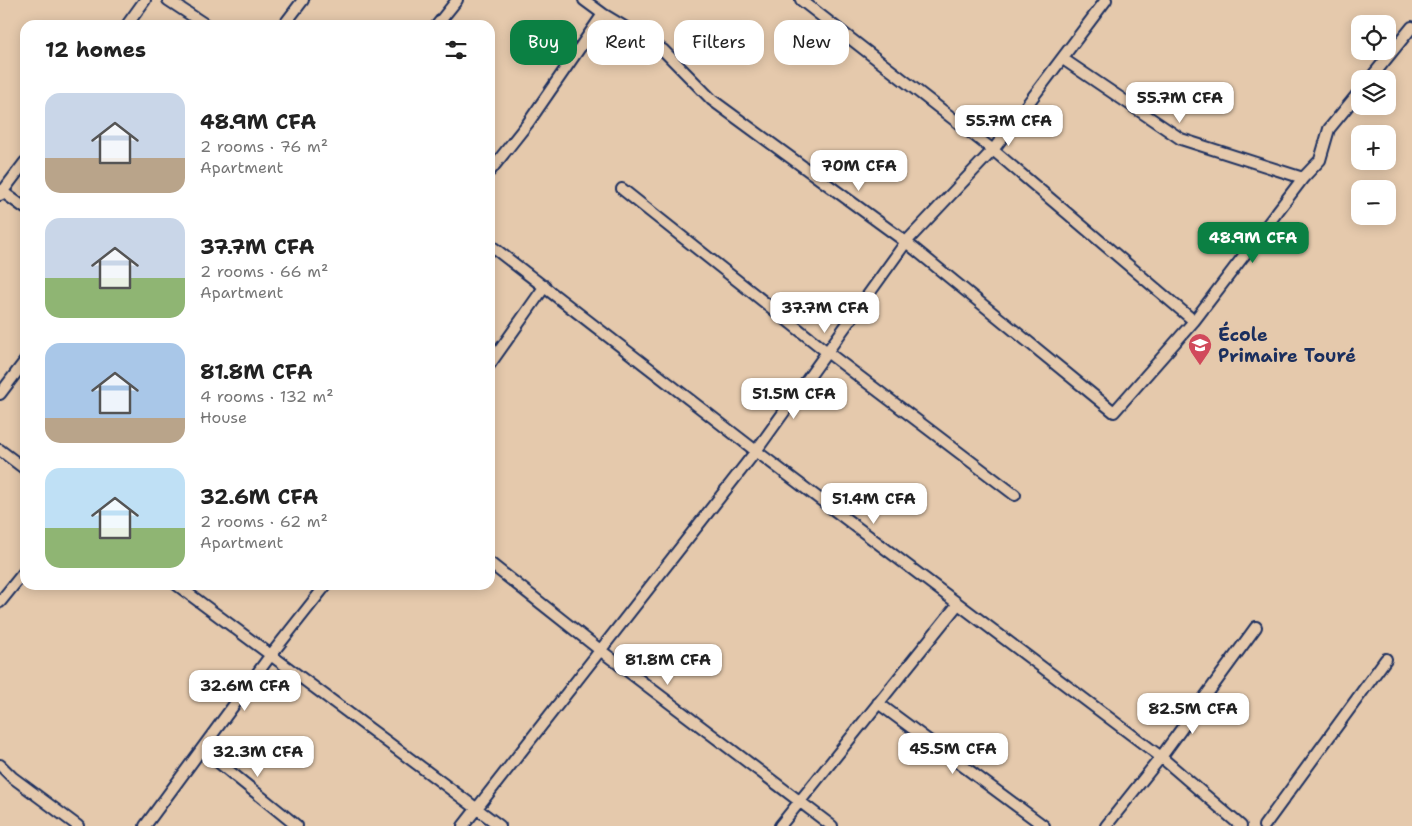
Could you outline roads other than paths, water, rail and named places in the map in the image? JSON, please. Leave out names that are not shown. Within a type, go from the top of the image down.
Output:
[{"type":"street","points":[[131,20],[145,0]]},
{"type":"street","points":[[168,0],[198,20]]},
{"type":"street","points":[[288,20],[303,0]]},
{"type":"street","points":[[441,20],[457,0]]},
{"type":"street","points":[[584,0],[603,14],[662,50],[712,100],[906,242],[1114,412],[1194,321],[1303,178],[1320,160],[1329,129],[1351,102]]},
{"type":"street","points":[[801,0],[993,150],[1194,321]]},
{"type":"street","points":[[463,826],[756,451],[906,242],[993,150],[1106,0]]},
{"type":"street","points":[[495,165],[528,123],[603,14]]},
{"type":"street","points":[[1377,70],[1412,27]]},
{"type":"street","points":[[1063,59],[1180,139],[1303,178]]},
{"type":"street","points":[[20,168],[1,192],[20,205]]},
{"type":"street","points":[[622,190],[827,352],[1015,495]]},
{"type":"street","points":[[495,249],[756,451],[1161,758],[1241,826]]},
{"type":"street","points":[[495,357],[545,286]]},
{"type":"street","points":[[0,394],[20,368]]},
{"type":"street","points":[[0,450],[20,465]]},
{"type":"street","points":[[495,568],[832,826]]},
{"type":"street","points":[[0,602],[20,577]]},
{"type":"street","points":[[184,590],[500,826]]},
{"type":"street","points":[[145,826],[270,656],[322,590]]},
{"type":"street","points":[[780,826],[958,604]]},
{"type":"street","points":[[1106,826],[1161,758],[1256,627]]},
{"type":"street","points":[[1264,826],[1386,659]]},
{"type":"street","points":[[878,703],[1044,826]]},
{"type":"street","points":[[202,749],[297,826]]},
{"type":"street","points":[[0,765],[12,777],[78,826]]},
{"type":"place","name":"École Primaire Touré","points":[[1200,366]]}]
